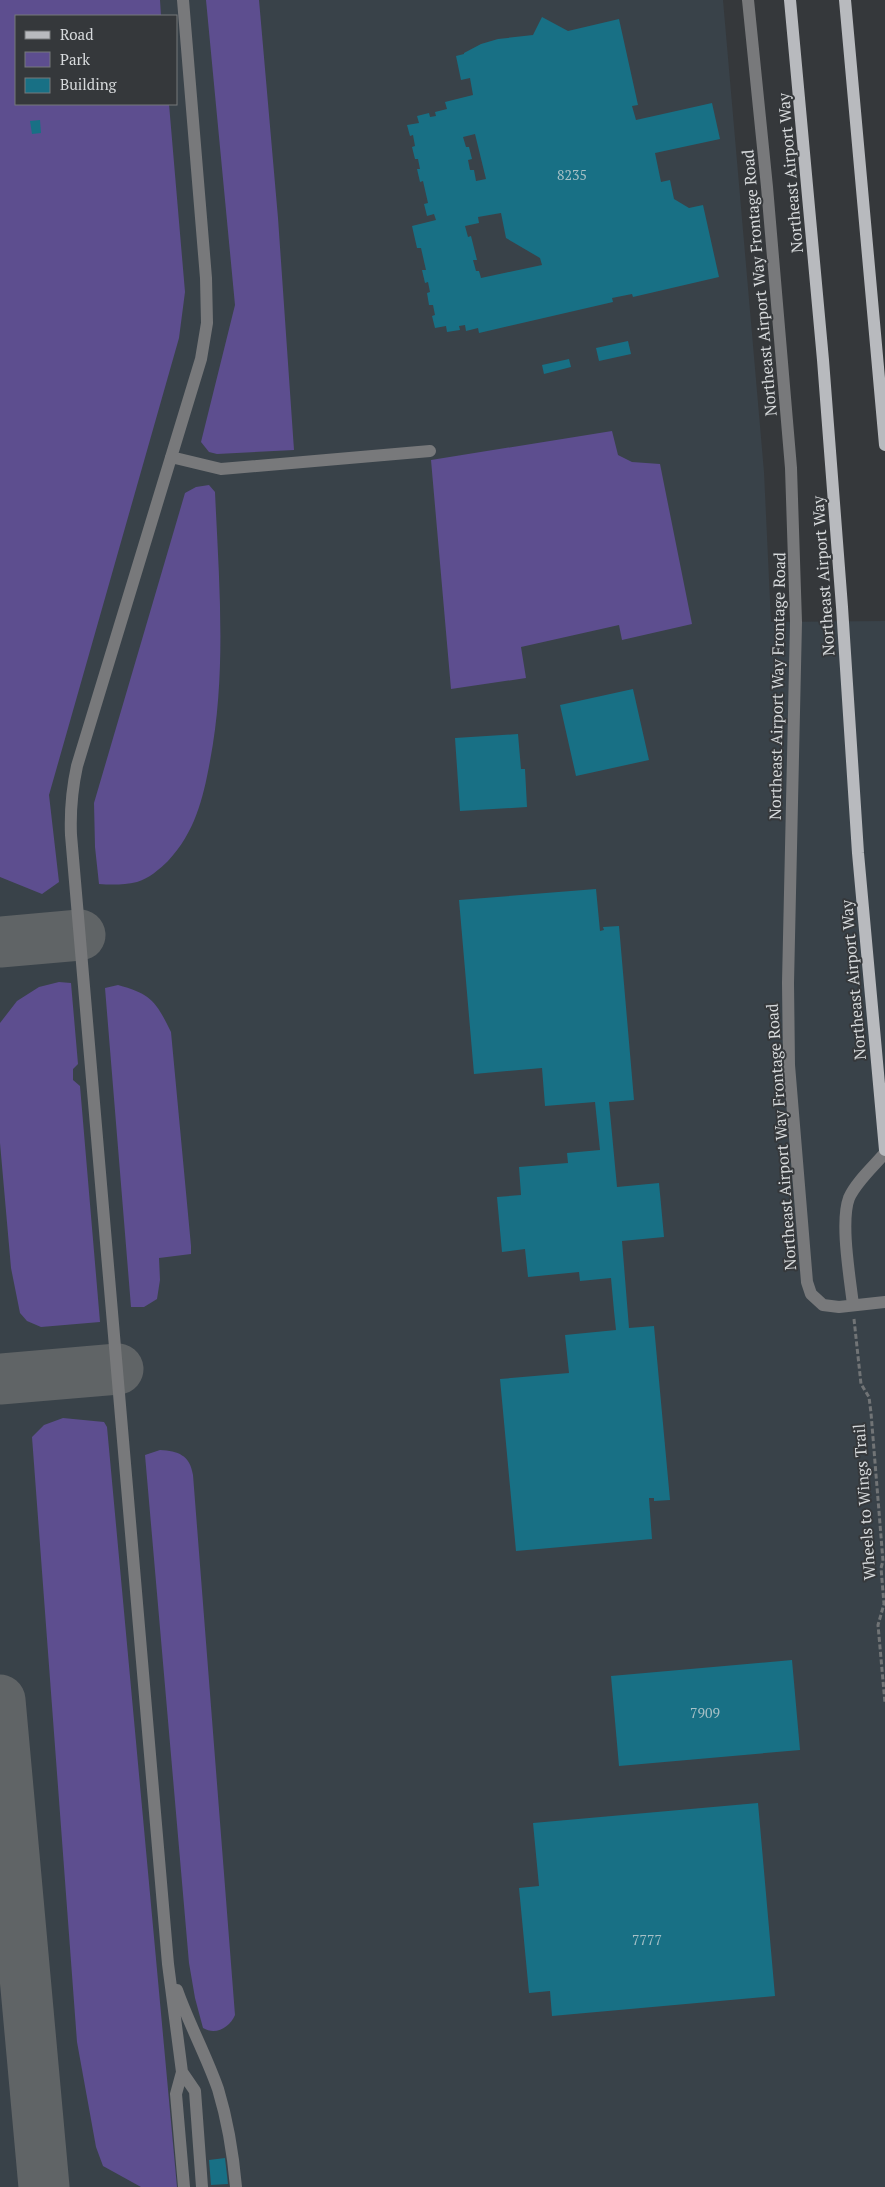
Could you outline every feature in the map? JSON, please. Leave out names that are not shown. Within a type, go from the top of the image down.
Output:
[{"type":"main road","name":"Northeast Airport Way","points":[[790,0],[823,360],[858,853],[885,1152]]},
{"type":"main road","points":[[845,0],[885,445]]},
{"type":"street","points":[[183,0],[206,278],[207,323],[201,359],[77,766],[71,790],[70,810],[71,844],[168,1964],[182,2072],[176,2094],[184,2187]]},
{"type":"street","name":"Northeast Airport Way Frontage Road","points":[[748,0],[786,401],[794,527],[796,622],[788,983],[789,1066],[807,1282],[811,1294],[823,1306],[885,1302]]},
{"type":"street","points":[[171,457],[221,469],[430,451]]},
{"type":"street","points":[[853,1305],[846,1228],[848,1200],[852,1192],[885,1152]]},
{"type":"street","points":[[168,1964],[188,2023],[217,2089],[226,2118],[232,2141],[236,2187]]},
{"type":"street","points":[[182,2072],[195,2091],[202,2187]]},
{"type":"path","name":"Wheels to Wings Trail","points":[[855,1330],[861,1384],[868,1397],[883,1562],[881,1568],[884,1604],[878,1625],[885,1703]]},
{"type":"shaded area","points":[[0,0],[723,0],[764,472],[771,622],[885,621],[885,2187],[0,2187]]},
{"type":"green space","points":[[0,0],[160,0],[161,15],[15,15],[15,105],[169,105],[185,292],[179,338],[49,795],[59,882],[42,894],[0,877]]},
{"type":"green space","points":[[206,0],[259,0],[278,218],[294,450],[217,454],[209,452],[201,442],[235,305]]},
{"type":"green space","points":[[612,431],[618,455],[632,462],[660,464],[692,624],[622,640],[619,625],[521,647],[526,678],[451,689],[431,460]]},
{"type":"green space","points":[[209,485],[215,492],[220,593],[220,661],[215,728],[201,802],[185,838],[168,861],[158,870],[137,882],[99,884],[95,847],[94,803],[185,493],[196,487]]},
{"type":"green space","points":[[59,982],[71,983],[78,1064],[73,1069],[73,1080],[80,1086],[100,1322],[41,1327],[27,1321],[20,1313],[11,1268],[0,1143],[0,1023],[17,1001],[39,987]]},
{"type":"green space","points":[[118,985],[139,992],[152,1001],[157,1006],[171,1032],[191,1246],[191,1254],[159,1258],[160,1280],[157,1299],[144,1307],[131,1307],[105,988]]},
{"type":"green space","points":[[63,1418],[104,1422],[107,1427],[177,2187],[141,2187],[103,2166],[96,2147],[77,2042],[32,1437],[44,1425]]},
{"type":"green space","points":[[160,1450],[182,1455],[189,1463],[193,1475],[235,2015],[230,2023],[218,2031],[203,2028],[195,1998],[189,1963],[145,1455]]},
{"type":"building","points":[[542,17],[568,31],[619,19],[638,105],[632,106],[636,120],[712,103],[720,139],[655,153],[661,182],[670,180],[674,199],[689,208],[703,205],[719,277],[633,297],[632,294],[612,298],[613,302],[479,333],[478,328],[466,331],[465,325],[459,326],[460,330],[447,332],[446,326],[435,328],[432,316],[435,315],[433,305],[429,305],[427,293],[430,292],[428,282],[425,283],[422,270],[426,270],[421,248],[417,248],[412,226],[436,220],[434,214],[427,216],[424,204],[428,203],[423,181],[420,182],[417,169],[420,169],[418,159],[415,159],[412,147],[415,146],[413,135],[410,136],[407,125],[419,123],[417,116],[429,113],[430,117],[436,116],[435,112],[447,109],[445,102],[473,95],[470,78],[461,80],[456,56],[464,54],[481,44],[498,39],[533,35]],"holes":[[[475,134],[486,179],[476,181],[474,170],[470,170],[468,160],[472,159],[469,147],[466,147],[463,137]],[[501,213],[506,238],[540,258],[542,265],[481,278],[479,271],[476,271],[473,260],[477,260],[471,236],[468,237],[465,226],[479,223],[478,217]]]},
{"type":"building","points":[[40,120],[41,133],[32,134],[30,121]]},
{"type":"building","points":[[628,341],[631,354],[599,361],[596,348]]},
{"type":"building","points":[[569,359],[571,367],[544,374],[542,365]]},
{"type":"building","points":[[633,689],[649,760],[576,776],[560,705]]},
{"type":"building","points":[[518,734],[521,769],[525,769],[527,807],[460,811],[455,738]]},
{"type":"building","points":[[596,889],[600,931],[604,930],[603,927],[619,926],[634,1100],[609,1102],[617,1187],[659,1183],[664,1237],[622,1241],[629,1328],[654,1326],[670,1500],[654,1501],[654,1498],[649,1498],[652,1539],[516,1551],[500,1379],[569,1373],[565,1335],[616,1330],[611,1278],[580,1281],[579,1272],[528,1277],[525,1249],[502,1252],[497,1197],[521,1195],[519,1167],[568,1163],[567,1153],[600,1150],[595,1102],[545,1106],[542,1068],[474,1074],[459,900]]},
{"type":"building","points":[[792,1660],[800,1750],[619,1766],[611,1676]]},
{"type":"building","points":[[758,1803],[775,1996],[552,2016],[550,1991],[529,1993],[519,1888],[539,1886],[533,1823]]},
{"type":"building","points":[[225,2158],[228,2184],[211,2185],[209,2160]]},
{"type":"taxiway","points":[[0,942],[80,935]]},
{"type":"taxiway","points":[[0,1379],[118,1369]]},
{"type":"taxiway","points":[[0,1700],[44,2187]]}]
